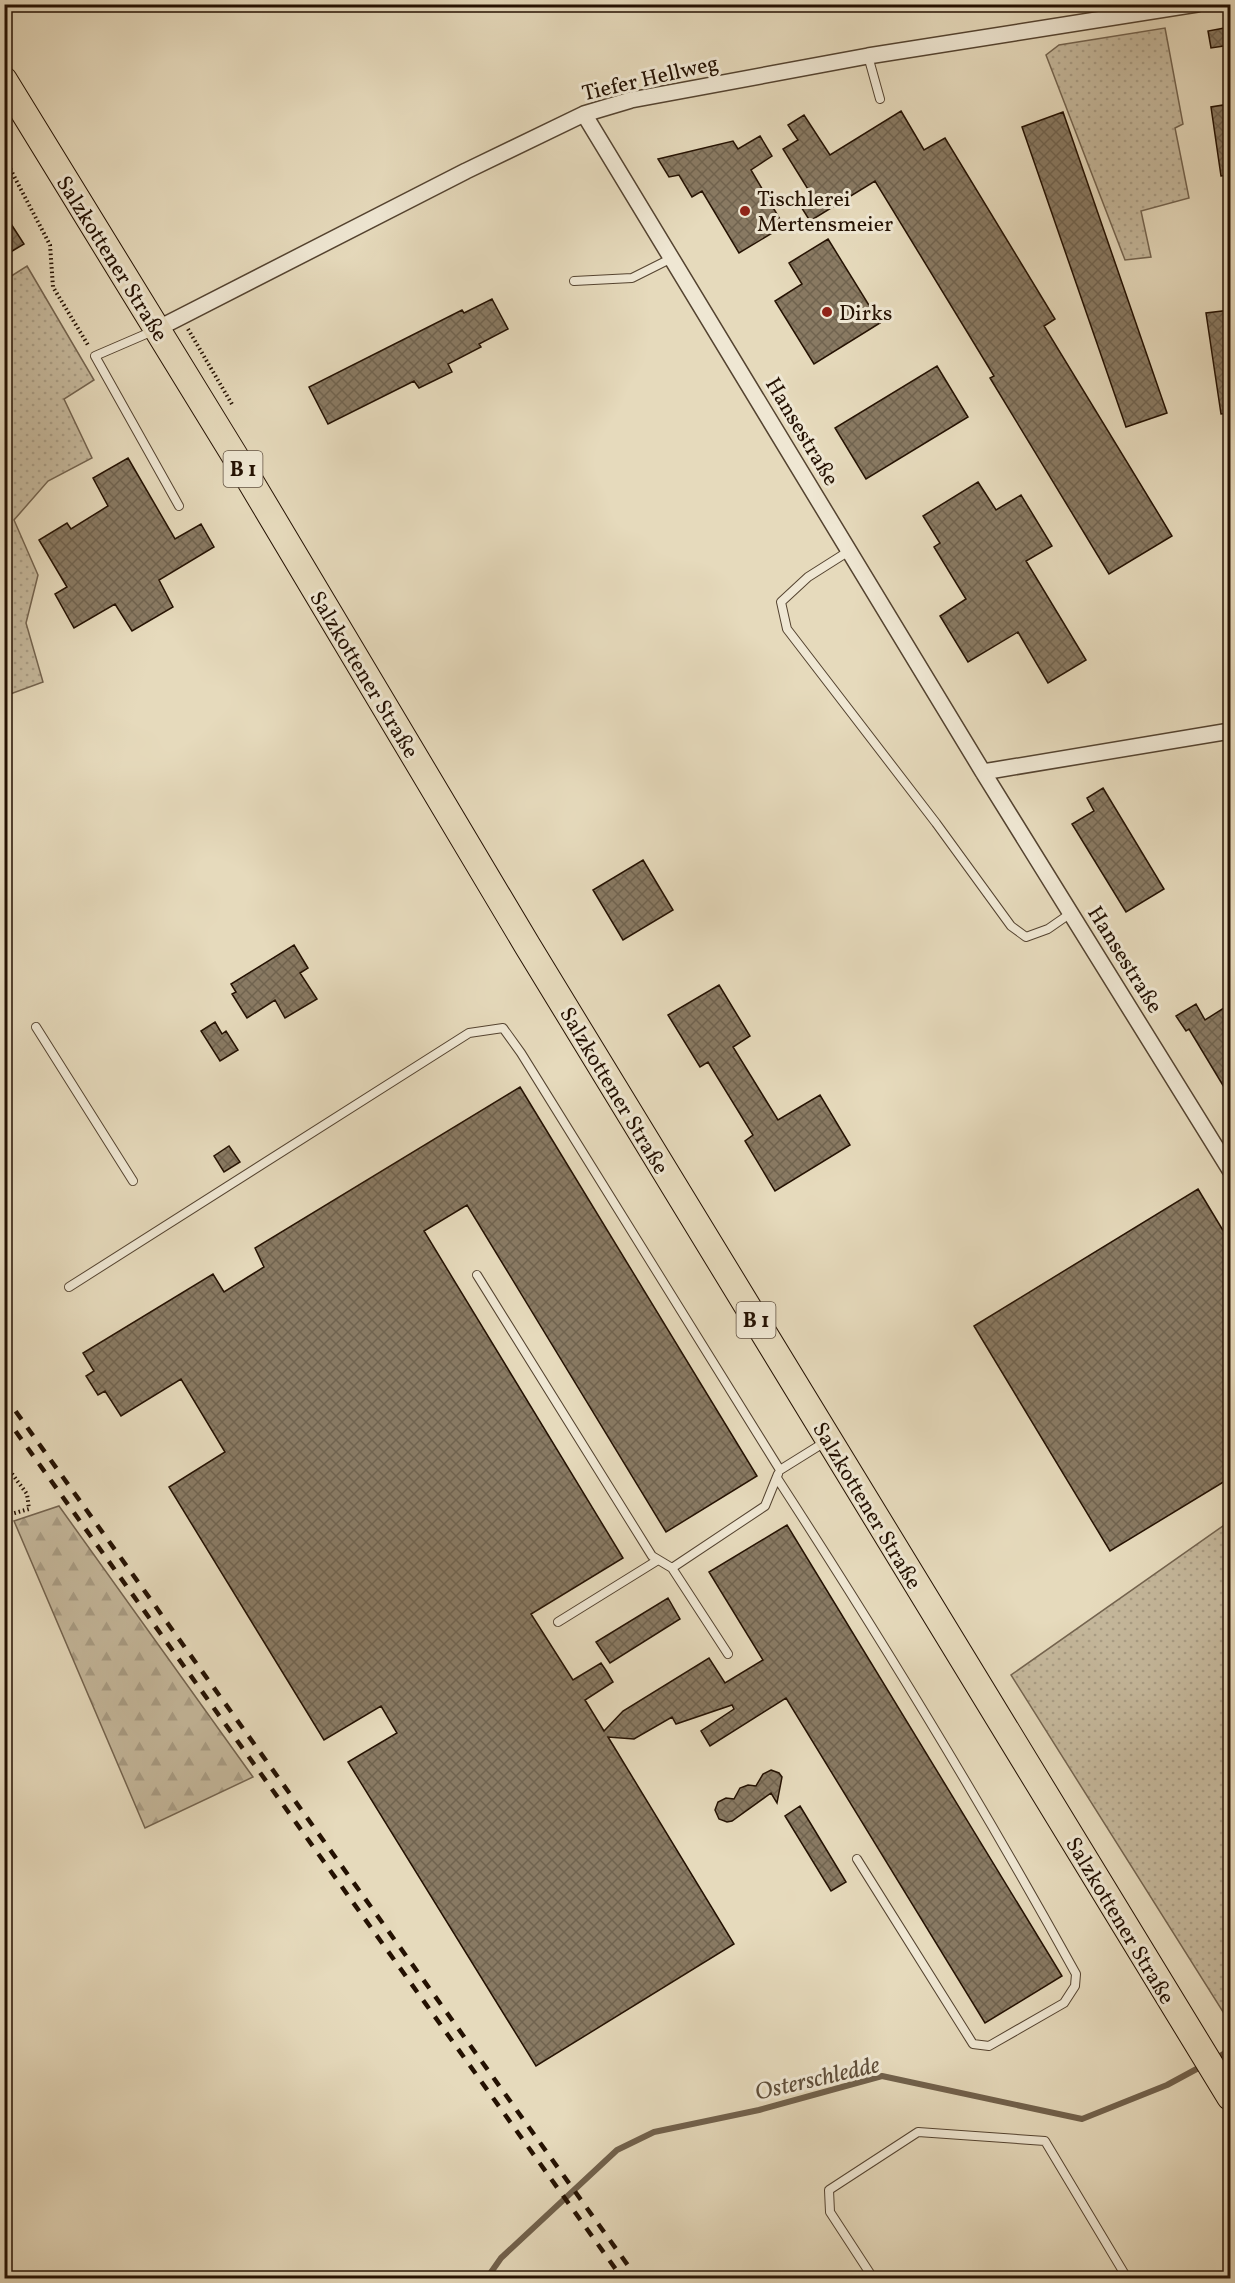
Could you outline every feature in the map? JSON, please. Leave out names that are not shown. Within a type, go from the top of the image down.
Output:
[{"type":"main road","name":"Salzkottener Straße","points":[[4,80],[157,329],[539,965],[1230,2097]]},
{"type":"street","name":"Tiefer Hellweg","points":[[157,329],[466,171],[584,114],[631,100],[868,56],[1197,4]]},
{"type":"street","name":"Hansestraße","points":[[584,114],[983,772],[1230,1170]]},
{"type":"street","points":[[983,772],[1230,731]]},
{"type":"lane","points":[[868,56],[880,99]]},
{"type":"lane","points":[[574,281],[632,278],[672,258]]},
{"type":"lane","points":[[157,329],[95,356],[179,506]]},
{"type":"lane","points":[[849,551],[808,577],[781,602],[787,629],[936,823],[1011,926],[1026,937],[1048,929],[1071,913]]},
{"type":"lane","points":[[36,1027],[133,1181]]},
{"type":"lane","points":[[69,1287],[469,1033],[503,1028],[521,1053],[872,1626],[1022,1876],[1076,1974],[1075,1986],[1064,2003],[1023,2028],[989,2046],[973,2044],[857,1859]]},
{"type":"lane","points":[[477,1275],[652,1556],[672,1568],[728,1654]]},
{"type":"lane","points":[[672,1568],[765,1506],[778,1474],[828,1440]]},
{"type":"lane","points":[[558,1622],[658,1560]]},
{"type":"lane","points":[[873,2278],[830,2212],[829,2190],[918,2132],[1045,2141],[1127,2278]]},
{"type":"path","points":[[4,157],[50,245],[53,287],[95,356]]},
{"type":"path","points":[[4,1462],[27,1494],[28,1509],[4,1516]]},
{"type":"green space","points":[[1165,28],[1183,124],[1175,128],[1189,198],[1141,211],[1151,257],[1125,260],[1046,55],[1059,45]]},
{"type":"green space","points":[[27,266],[94,380],[64,399],[92,458],[48,481],[14,520],[38,575],[26,623],[43,682],[5,696],[5,280]]},
{"type":"green space","points":[[59,1506],[253,1777],[145,1828],[14,1521]]},
{"type":"green space","points":[[1230,1521],[1230,2023],[1011,1675]]},
{"type":"building","points":[[1230,27],[1230,45],[1211,48],[1208,31]]},
{"type":"building","points":[[1230,104],[1230,175],[1221,176],[1211,107]]},
{"type":"building","points":[[901,111],[924,150],[945,138],[1055,319],[1044,326],[1172,536],[1109,574],[990,378],[994,376],[875,181],[810,221],[798,202],[811,194],[783,149],[798,140],[788,125],[804,115],[830,155]]},
{"type":"building","points":[[1063,112],[1167,413],[1126,427],[1022,127]]},
{"type":"building","name":"Tischlerei Mertensmeier","points":[[760,136],[772,156],[751,170],[784,226],[739,253],[702,191],[692,197],[679,175],[669,177],[658,159],[733,141],[738,149]]},
{"type":"building","points":[[4,213],[24,244],[4,256]]},
{"type":"building","name":"Dirks","points":[[828,239],[880,323],[814,364],[775,301],[802,284],[789,263]]},
{"type":"building","points":[[492,299],[508,329],[479,344],[481,347],[448,364],[452,372],[419,388],[414,381],[328,424],[309,387],[462,310],[464,313]]},
{"type":"building","points":[[1230,310],[1230,413],[1221,414],[1206,313]]},
{"type":"building","points":[[937,366],[968,417],[866,479],[835,428]]},
{"type":"building","points":[[128,458],[175,539],[201,524],[214,547],[159,580],[173,607],[132,631],[115,604],[74,628],[55,594],[67,587],[39,540],[67,523],[71,529],[108,506],[93,478]]},
{"type":"building","points":[[978,482],[996,510],[1021,495],[1052,546],[1026,561],[1086,660],[1048,683],[1018,632],[968,662],[940,616],[966,599],[934,547],[940,543],[923,516]]},
{"type":"building","points":[[1103,788],[1164,889],[1126,912],[1072,824],[1094,811],[1087,798]]},
{"type":"building","points":[[643,860],[673,910],[623,940],[593,890]]},
{"type":"building","points":[[294,945],[308,968],[300,973],[317,999],[285,1018],[275,1000],[247,1018],[232,994],[236,992],[231,984]]},
{"type":"building","points":[[719,985],[750,1036],[733,1047],[778,1120],[820,1095],[850,1145],[775,1191],[745,1141],[753,1135],[708,1062],[700,1067],[668,1015]]},
{"type":"building","points":[[1196,1004],[1205,1020],[1230,1004],[1230,1097],[1189,1029],[1186,1031],[1176,1016]]},
{"type":"building","points":[[215,1022],[222,1034],[226,1031],[238,1050],[220,1061],[201,1031]]},
{"type":"building","points":[[520,1087],[757,1476],[666,1532],[467,1205],[424,1231],[623,1558],[531,1614],[573,1680],[601,1663],[607,1672],[613,1682],[585,1700],[604,1731],[623,1711],[709,1658],[725,1683],[763,1660],[709,1572],[787,1525],[1062,1976],[985,2023],[786,1698],[710,1746],[701,1731],[734,1709],[732,1705],[676,1724],[672,1717],[634,1739],[608,1737],[734,1944],[536,2066],[348,1762],[397,1733],[381,1706],[324,1740],[169,1487],[225,1452],[181,1379],[121,1416],[105,1391],[98,1395],[86,1376],[94,1371],[83,1353],[213,1274],[224,1292],[264,1267],[255,1248]]},
{"type":"building","points":[[229,1146],[240,1162],[224,1172],[214,1156]]},
{"type":"building","points":[[1198,1189],[1230,1242],[1230,1478],[1110,1551],[974,1326]]},
{"type":"building","points":[[668,1598],[680,1619],[610,1663],[596,1642]]},
{"type":"building","points":[[771,1770],[782,1777],[777,1803],[771,1793],[732,1821],[719,1819],[715,1810],[718,1802],[726,1798],[734,1799],[740,1788],[748,1785],[756,1786],[763,1774]]},
{"type":"building","points":[[800,1806],[846,1882],[831,1891],[785,1816]]},
{"type":"waterway","name":"Osterschledde","points":[[1215,2059],[1230,2050]]},
{"type":"waterway","name":"Osterschledde","points":[[487,2278],[501,2258],[617,2150],[654,2132],[759,2110],[882,2076],[1082,2119],[1167,2085],[1204,2065]]},
{"type":"railway","points":[[4,1395],[637,2278]]},
{"type":"railway","points":[[4,1415],[622,2278]]},
{"type":"place","name":"Tischlerei Mertensmeier","points":[[745,211]]},
{"type":"place","name":"Dirks","points":[[827,312]]}]
